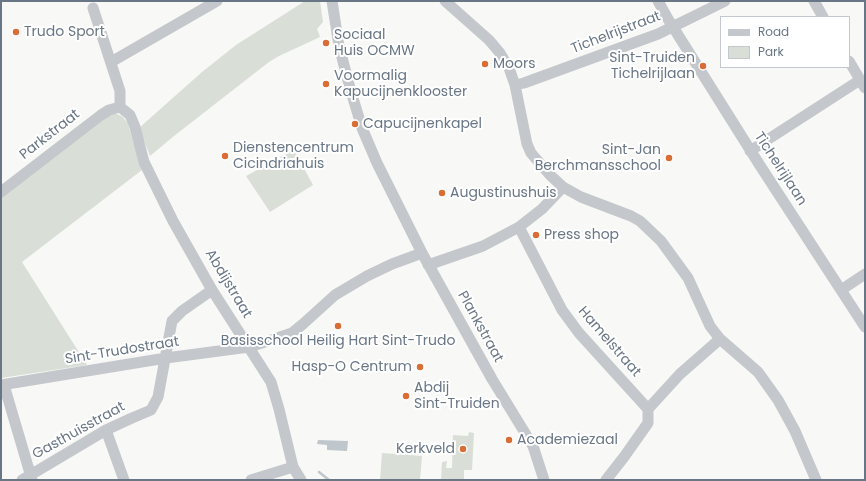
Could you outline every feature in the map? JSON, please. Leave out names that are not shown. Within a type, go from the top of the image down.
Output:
[{"type":"street","points":[[111,62],[217,1]]},
{"type":"street","name":"Plankstraat","points":[[332,1],[339,46],[350,88],[362,128],[377,163],[428,265],[492,379],[533,446],[544,480]]},
{"type":"street","points":[[445,1],[479,31],[500,53],[509,68],[515,85],[525,136],[531,153],[550,175],[563,187],[580,197],[632,216],[648,227],[661,241],[688,278],[710,326],[720,339],[758,372],[778,400],[816,480]]},
{"type":"street","name":"Tichelrijlaan","points":[[658,1],[750,151],[865,327]]},
{"type":"street","name":"Tichelrijstraat","points":[[515,85],[643,40],[725,1]]},
{"type":"street","points":[[814,1],[822,16]]},
{"type":"street","points":[[93,8],[120,91],[120,107]]},
{"type":"street","points":[[750,151],[863,84],[850,63]]},
{"type":"street","name":"Parkstraat","points":[[1,192],[101,115],[109,110],[120,107]]},
{"type":"street","name":"Abdijstraat","points":[[120,107],[130,115],[135,126],[144,162],[157,191],[212,290],[271,382],[293,467],[301,480]]},
{"type":"street","points":[[428,265],[483,246],[519,227],[542,209],[563,187]]},
{"type":"street","name":"Hamelstraat","points":[[519,227],[562,310],[579,333],[648,409]]},
{"type":"street","name":"Sint-Trudostraat","points":[[3,385],[166,358],[249,347],[292,332],[335,295],[379,270],[422,253]]},
{"type":"street","points":[[841,290],[865,274]]},
{"type":"street","name":"Gasthuisstraat","points":[[28,478],[106,430],[151,410],[158,397],[172,321],[182,311],[212,290]]},
{"type":"street","points":[[606,480],[624,458],[648,423],[648,409],[680,374],[720,339]]},
{"type":"street","points":[[3,385],[28,478]]},
{"type":"street","points":[[106,430],[124,480]]},
{"type":"street","points":[[251,480],[293,467]]},
{"type":"green space","points":[[305,1],[320,1],[323,22],[317,29],[320,37],[269,62],[150,156],[139,128],[202,72],[236,45]]},
{"type":"green space","points":[[112,114],[117,114],[123,117],[128,124],[142,170],[22,262],[87,365],[1,378],[1,197]]},
{"type":"green space","points":[[294,150],[313,185],[270,212],[246,176]]},
{"type":"green space","name":"Kerkveld","points":[[469,432],[474,433],[472,470],[464,470],[464,480],[441,480],[442,462],[447,461],[446,468],[452,468],[453,435],[468,436]]},
{"type":"green space","points":[[382,453],[422,456],[420,480],[380,480]]},
{"type":"shaded area","points":[[318,440],[348,441],[347,451],[327,450],[327,445],[317,444]]},
{"type":"waterway","points":[[319,472],[329,480]]},
{"type":"place","name":"Trudo Sport","points":[[16,32]]},
{"type":"place","name":"Sociaal Huis OCMW","points":[[326,43]]},
{"type":"place","name":"Moors","points":[[485,64]]},
{"type":"place","name":"Sint-Truiden Tichelrijlaan","points":[[703,66]]},
{"type":"place","name":"Voormalig Kapucijnenklooster","points":[[326,84]]},
{"type":"place","name":"Capucijnenkapel","points":[[355,124]]},
{"type":"place","name":"Dienstencentrum Cicindriahuis","points":[[225,156]]},
{"type":"place","name":"Sint-Jan Berchmansschool","points":[[669,158]]},
{"type":"place","name":"Augustinushuis","points":[[442,193]]},
{"type":"place","name":"Press shop","points":[[536,235]]},
{"type":"place","name":"Basisschool Heilig Hart Sint-Trudo","points":[[338,326]]},
{"type":"place","name":"Hasp-O Centrum","points":[[420,367]]},
{"type":"place","name":"Abdij Sint-Truiden","points":[[406,396]]},
{"type":"place","name":"Academiezaal","points":[[509,440]]},
{"type":"place","name":"Kerkveld","points":[[463,449]]}]
